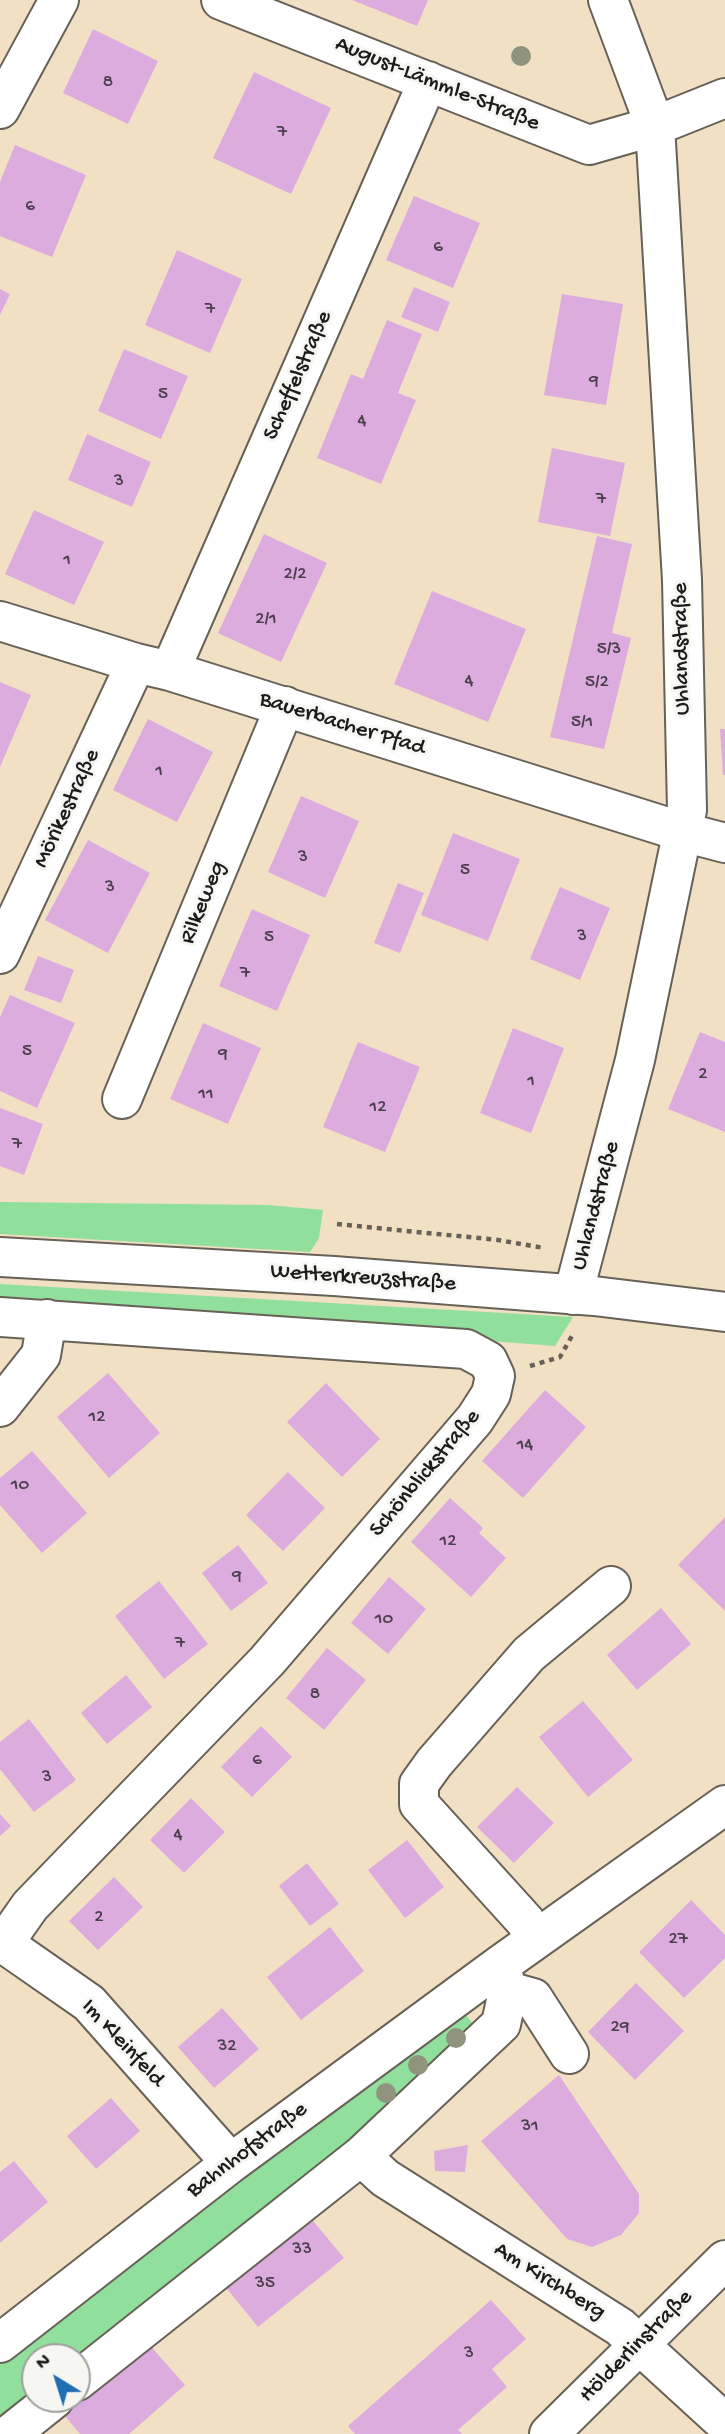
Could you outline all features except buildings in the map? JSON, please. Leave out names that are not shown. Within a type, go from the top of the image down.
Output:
[{"type":"street","points":[[0,109],[59,0]]},
{"type":"street","name":"August-Lämmle-Straße","points":[[221,0],[589,145],[655,125],[725,98]]},
{"type":"street","name":"Uhlandstraße","points":[[577,1295],[635,1060],[687,810],[682,580],[655,125],[608,0]]},
{"type":"street","name":"Scheffelstraße","points":[[153,667],[428,81]]},
{"type":"street","name":"Bauerbacher Pfad","points":[[0,621],[285,706],[682,832],[725,843]]},
{"type":"street","name":"Mörikestraße","points":[[0,954],[153,667]]},
{"type":"street","name":"Rilkeweg","points":[[122,1099],[285,706]]},
{"type":"street","name":"Wetterkreuzstraße","points":[[0,1257],[334,1276],[577,1295],[725,1312]]},
{"type":"street","name":"Schönblickstraße","points":[[0,1317],[466,1349],[488,1361],[495,1376],[491,1394],[475,1419],[267,1661],[30,1906],[2,1942]]},
{"type":"street","points":[[0,1407],[41,1355],[47,1319]]},
{"type":"street","points":[[536,1940],[525,1921],[419,1804],[419,1784],[434,1763],[529,1654],[611,1587]]},
{"type":"street","name":"Bahnhofstraße","points":[[0,2343],[231,2163],[504,1978],[536,1940],[725,1805]]},
{"type":"street","name":"Im Kleinfeld","points":[[2,1942],[89,2003],[231,2163]]},
{"type":"street","points":[[504,1978],[533,1998],[569,2053]]},
{"type":"street","points":[[91,2370],[361,2156],[501,2024],[504,1978]]},
{"type":"street","name":"Am Kirchberg","points":[[361,2156],[385,2178],[620,2327],[725,2423]]},
{"type":"street","name":"Hölderlinstraße","points":[[549,2434],[725,2260]]},
{"type":"street","points":[[10,2434],[36,2413]]},
{"type":"path","points":[[337,1224],[525,1243],[554,1251],[577,1295],[560,1357]]},
{"type":"green space","points":[[0,1202],[268,1205],[323,1210],[319,1238],[310,1252],[0,1234]]},
{"type":"green space","points":[[0,1284],[573,1317],[555,1346],[0,1303]]},
{"type":"green space","points":[[465,2014],[478,2030],[361,2138],[91,2346],[91,2343],[26,2343],[112,2274]]},
{"type":"green space","points":[[21,2347],[21,2407],[0,2423],[0,2364]]}]
